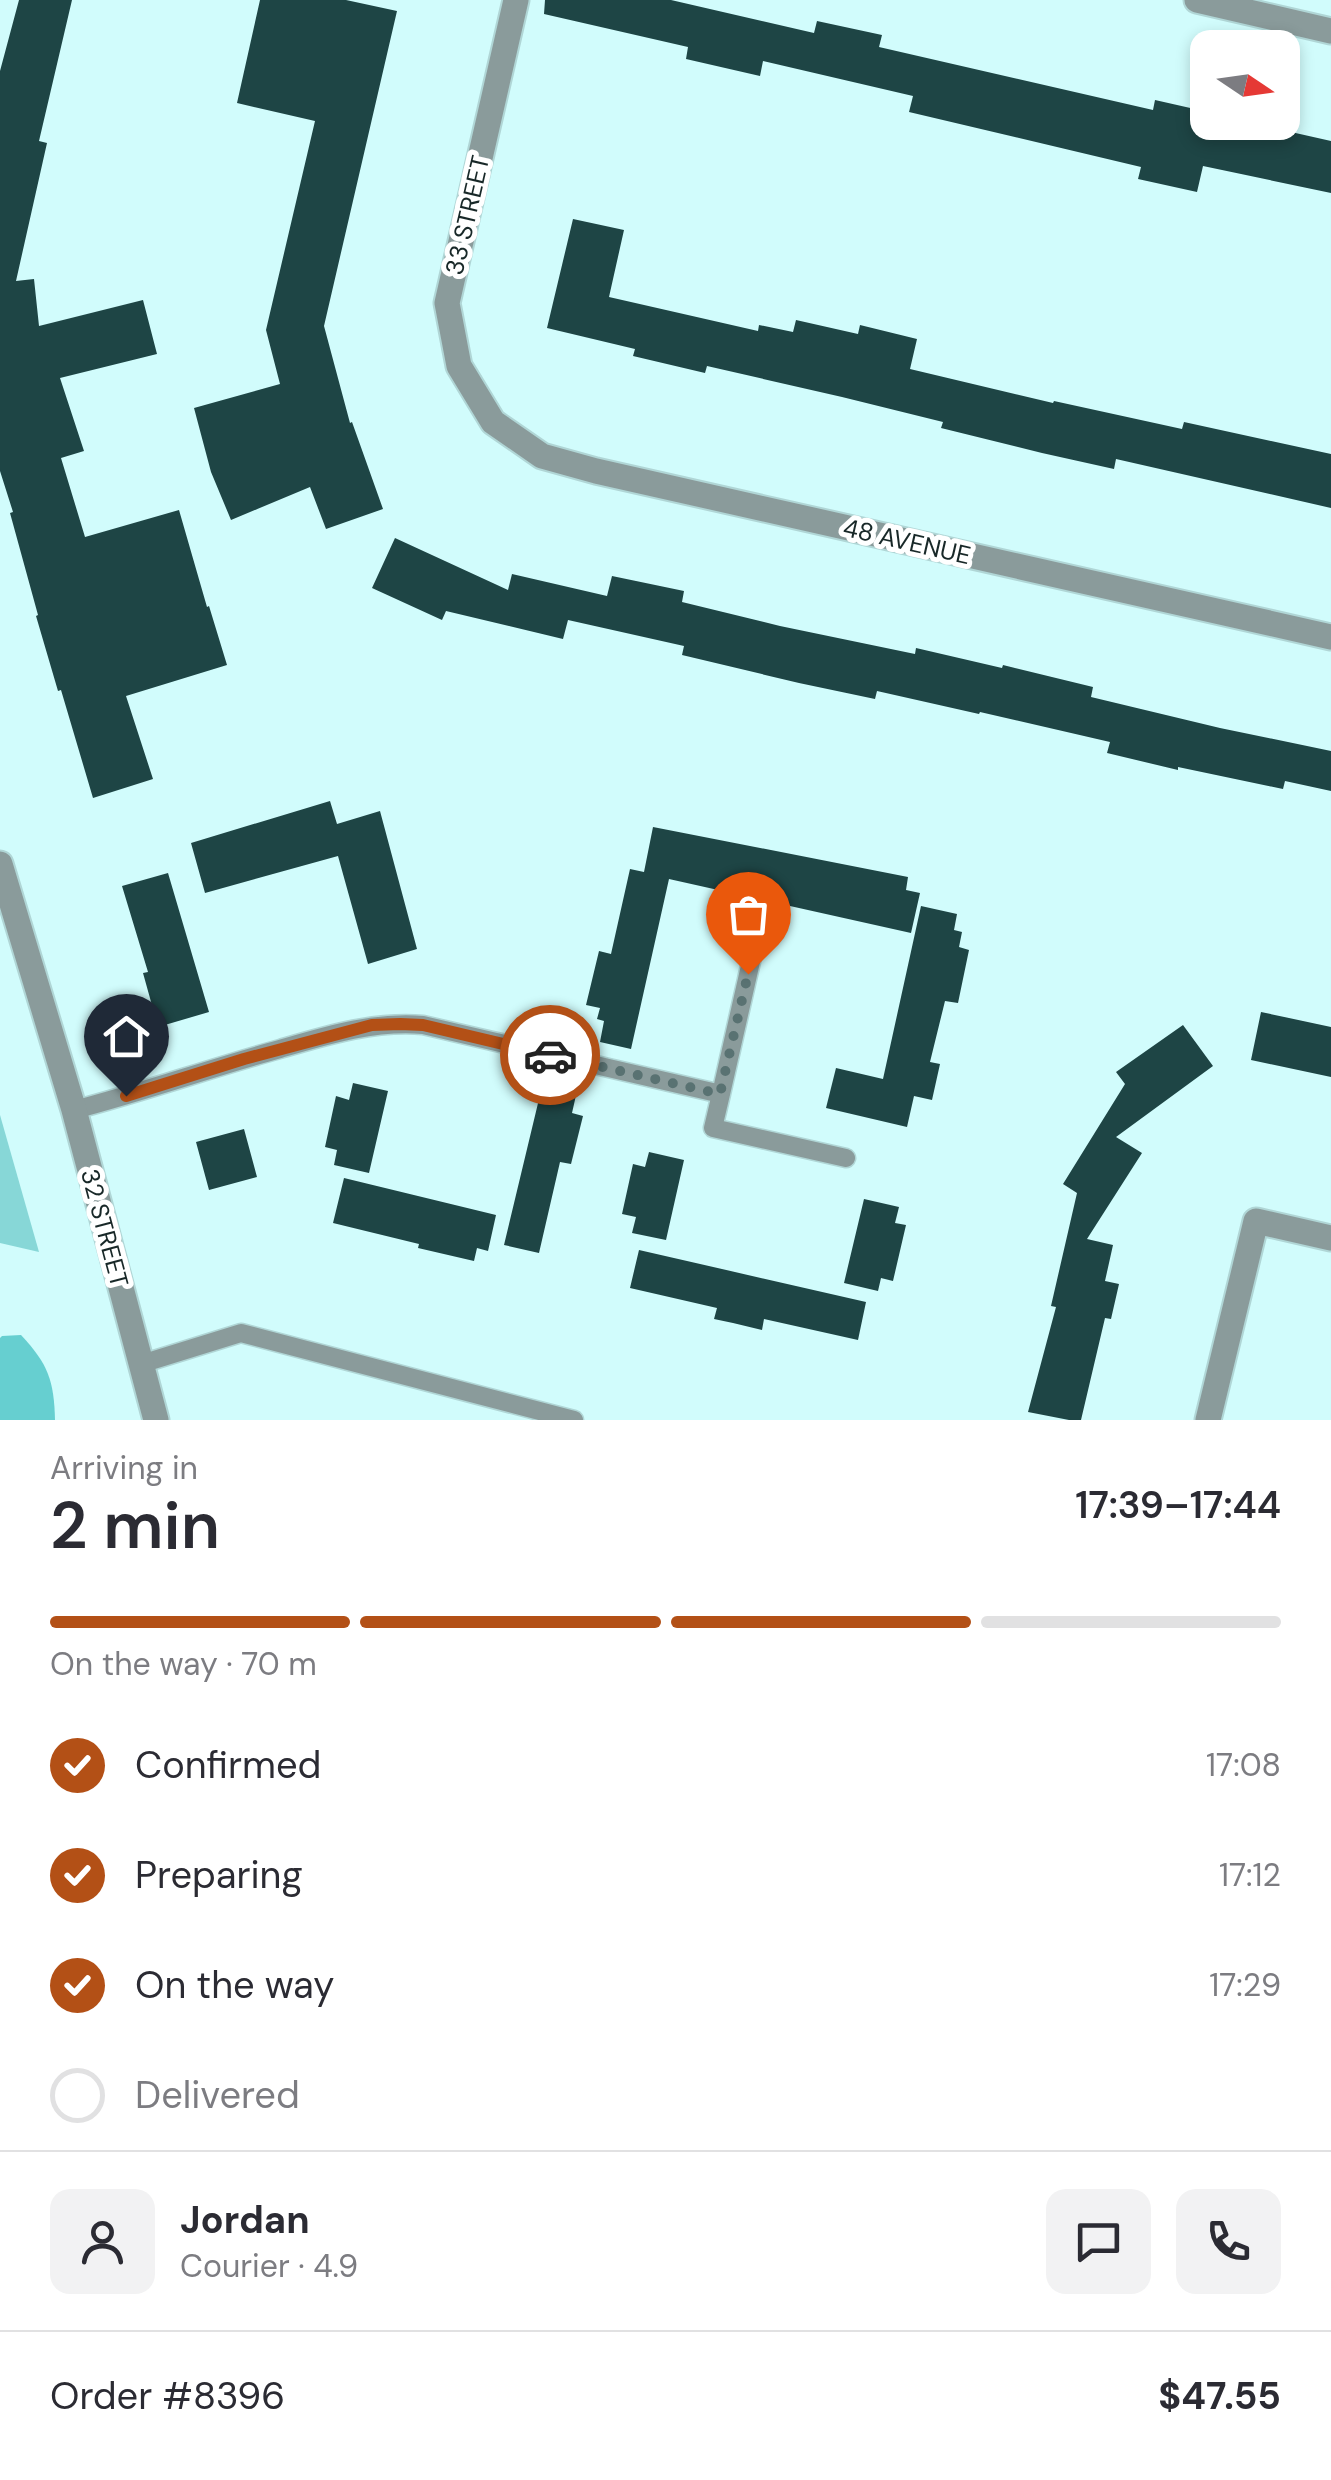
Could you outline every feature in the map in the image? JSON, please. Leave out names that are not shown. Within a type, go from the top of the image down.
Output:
[{"type":"street","name":"33 STREET","points":[[493,422],[459,366],[448,303],[516,0]]},
{"type":"street","points":[[1196,0],[1279,9],[1331,31]]},
{"type":"street","name":"48 AVENUE","points":[[493,422],[542,456],[596,471],[1331,637]]},
{"type":"street","name":"32 STREET","points":[[0,864],[74,1110],[156,1420]]},
{"type":"street","points":[[1208,1420],[1256,1220],[1331,1238]]},
{"type":"lane","points":[[755,944],[713,1128],[846,1158]]},
{"type":"lane","points":[[74,1110],[343,1032],[400,1024],[423,1025],[720,1094]]},
{"type":"lane","points":[[141,1364],[241,1332],[574,1420]]},
{"type":"shaded area","points":[[0,1115],[39,1252],[0,1243]]},
{"type":"shaded area","points":[[21,1335],[48,1373],[55,1420],[0,1420],[0,1338]]},
{"type":"building","points":[[19,0],[72,0],[39,141],[47,143],[16,281],[34,279],[39,326],[143,300],[157,354],[60,378],[84,451],[61,458],[85,537],[179,510],[227,665],[126,696],[153,779],[93,798],[36,616],[0,471],[0,71]]},
{"type":"building","points":[[260,0],[346,0],[397,11],[324,326],[350,423],[383,509],[326,529],[310,487],[231,520],[211,472],[194,408],[280,384],[266,330],[315,121],[237,103]]},
{"type":"building","points":[[545,0],[671,0],[814,33],[817,21],[882,35],[879,47],[1153,110],[1155,100],[1190,108],[1190,140],[1300,140],[1300,134],[1331,141],[1331,193],[1203,166],[1197,192],[1138,179],[1141,167],[909,112],[913,96],[763,61],[760,76],[686,59],[688,47],[544,14]]},
{"type":"building","points":[[573,219],[624,230],[609,297],[758,331],[759,325],[793,332],[796,320],[858,334],[860,325],[917,339],[910,369],[1053,403],[1182,429],[1184,422],[1331,454],[1331,508],[1116,459],[1114,469],[1042,453],[941,428],[943,422],[842,397],[707,366],[705,373],[633,356],[635,349],[547,328]]},
{"type":"building","points":[[395,538],[508,590],[512,574],[607,596],[612,576],[684,591],[682,602],[780,626],[915,654],[916,648],[1002,668],[1003,665],[1093,687],[1091,697],[1331,751],[1331,791],[1285,781],[1283,789],[1178,770],[1107,753],[1110,742],[877,691],[875,699],[799,683],[682,655],[684,646],[568,620],[563,639],[446,611],[442,620],[372,588]]},
{"type":"building","points":[[330,801],[337,824],[380,811],[417,949],[368,964],[338,856],[205,893],[191,843]]},
{"type":"building","points":[[653,827],[908,877],[906,890],[920,893],[911,933],[669,879],[631,1049],[600,1042],[604,1021],[597,1019],[600,1008],[586,1005],[599,951],[611,954],[630,869],[644,872]]},
{"type":"building","points":[[168,873],[209,1012],[158,1027],[143,973],[148,972],[122,886]]},
{"type":"building","points":[[921,906],[957,914],[954,930],[962,932],[959,947],[969,950],[958,1003],[945,1001],[930,1062],[940,1064],[932,1100],[914,1096],[907,1127],[826,1108],[836,1068],[883,1079]]},
{"type":"building","points":[[1261,1012],[1331,1027],[1331,1077],[1251,1060]]},
{"type":"building","points":[[1183,1025],[1213,1066],[1116,1137],[1142,1153],[1087,1239],[1113,1245],[1105,1281],[1119,1284],[1111,1319],[1105,1318],[1081,1420],[1028,1412],[1056,1307],[1051,1306],[1077,1193],[1063,1184],[1125,1084],[1116,1072]]},
{"type":"building","points":[[545,1074],[579,1082],[572,1113],[583,1116],[571,1164],[560,1162],[539,1253],[504,1245]]},
{"type":"building","points":[[353,1083],[388,1091],[369,1173],[334,1165],[337,1150],[325,1147],[336,1096],[349,1100]]},
{"type":"building","points":[[244,1129],[257,1177],[209,1190],[196,1142]]},
{"type":"building","points":[[649,1152],[684,1160],[666,1240],[632,1233],[636,1217],[622,1214],[633,1164],[645,1167]]},
{"type":"building","points":[[344,1178],[496,1215],[488,1251],[477,1248],[474,1261],[333,1223]]},
{"type":"building","points":[[864,1199],[899,1207],[895,1223],[906,1225],[893,1281],[881,1278],[878,1291],[844,1283]]},
{"type":"building","points":[[639,1250],[866,1302],[858,1340],[764,1319],[762,1330],[714,1319],[717,1308],[630,1288]]},
{"type":"way so far","points":[[550,1055],[720,1094],[748,974]]},
{"type":"route","points":[[126,1096],[372,1025],[423,1025],[550,1055]]}]
